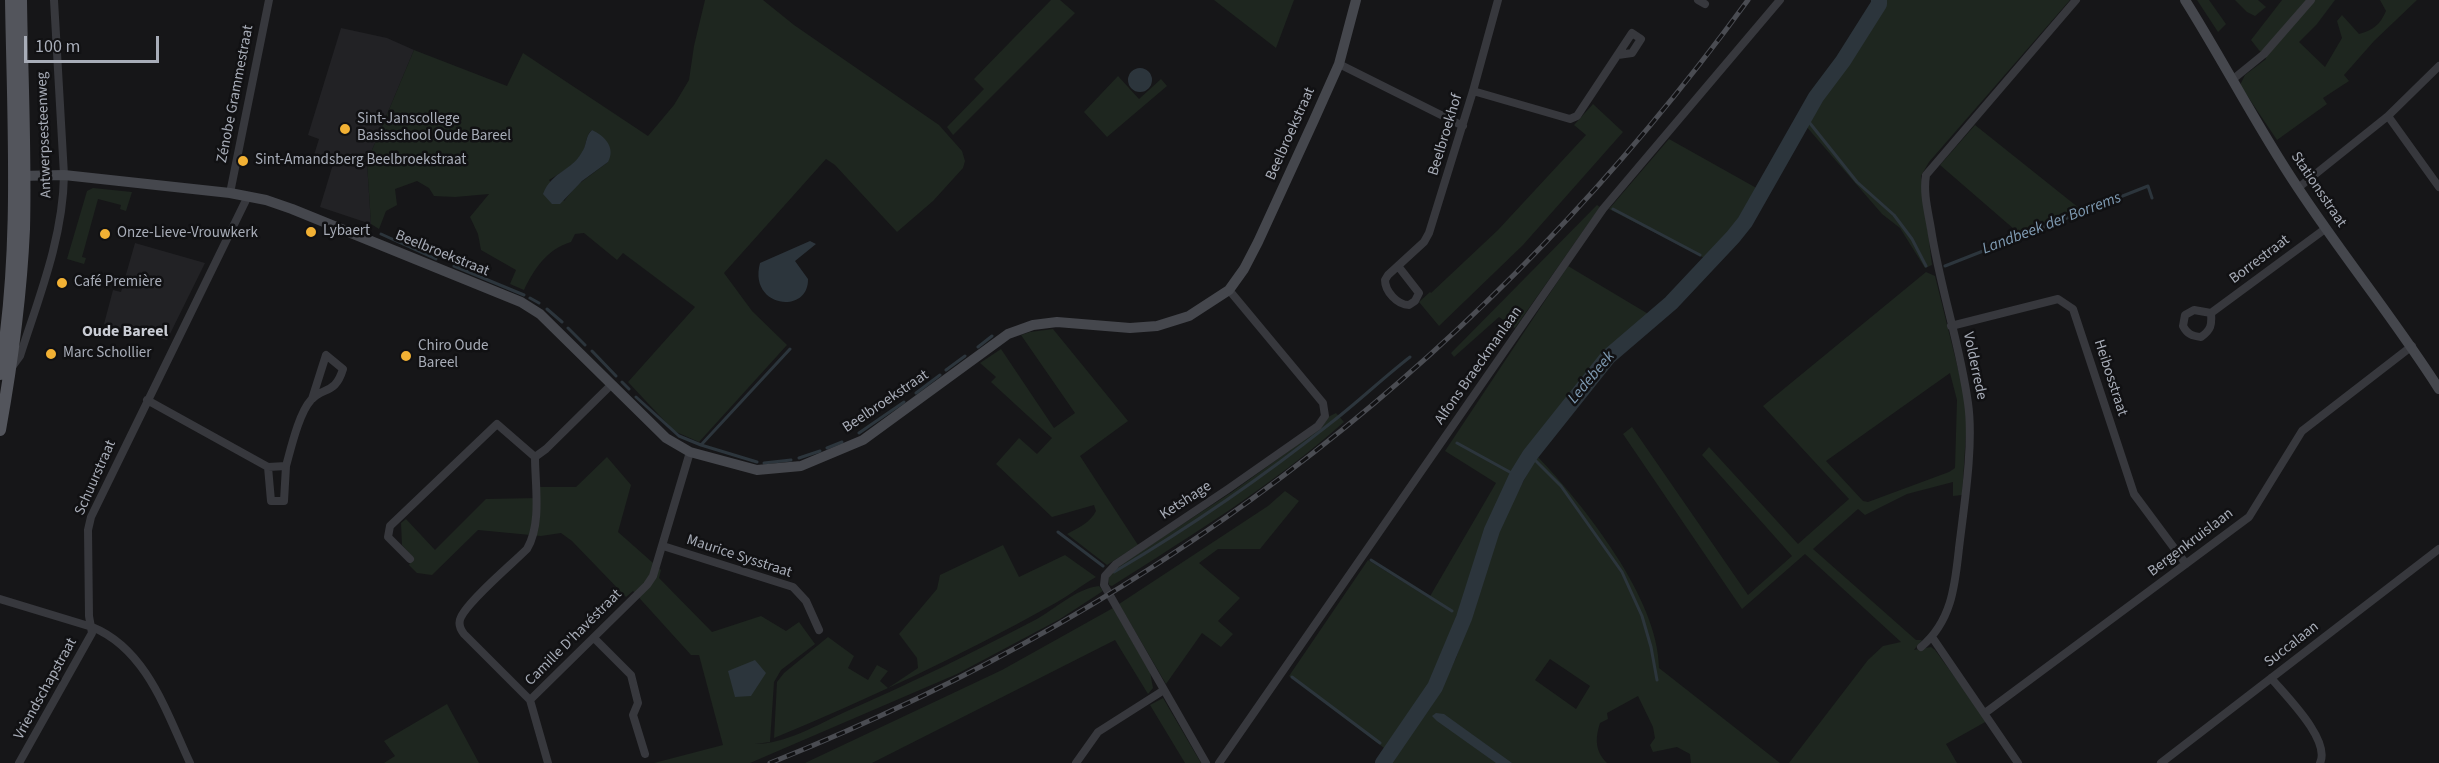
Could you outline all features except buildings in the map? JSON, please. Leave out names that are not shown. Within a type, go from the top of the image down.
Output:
[{"type":"main road","name":"Antwerpsesteenweg","points":[[11,0],[18,176]]},
{"type":"main road","name":"Antwerpsesteenweg","points":[[0,430],[18,176],[21,0]]},
{"type":"street","name":"Antwerpsesteenweg","points":[[5,371],[20,357],[51,259],[63,203],[64,175],[54,0]]},
{"type":"street","name":"Zénobe Grammestraat","points":[[230,193],[269,0]]},
{"type":"street","name":"Beelbroekstraat","points":[[18,176],[64,175],[230,193],[266,200],[319,220],[520,302],[540,314],[666,438],[690,452],[757,470],[777,470],[801,465],[863,440],[1008,334],[1033,325],[1057,322],[1130,327],[1157,326],[1189,316],[1228,290],[1244,268],[1258,242],[1339,64],[1356,0]]},
{"type":"street","name":"Beelbroekhof","points":[[1398,266],[1419,293],[1415,301],[1408,305],[1398,302],[1385,285],[1388,275],[1424,242],[1429,233],[1463,126],[1498,0]]},
{"type":"street","name":"Alfons Braeckmanlaan","points":[[1219,763],[1603,209],[1780,0]]},
{"type":"street","name":"Volderrede","points":[[1932,638],[1954,596],[1965,498],[1970,420],[1936,261],[1925,193],[1926,175],[2076,0]]},
{"type":"street","name":"Stationsstraat","points":[[2185,0],[2262,134],[2325,229],[2412,346],[2439,389]]},
{"type":"street","points":[[2232,80],[2264,54],[2311,0]]},
{"type":"street","points":[[1473,91],[1570,119],[1577,116],[1618,55]]},
{"type":"street","points":[[1339,64],[1463,126]]},
{"type":"street","points":[[2298,188],[2388,116],[2439,66]]},
{"type":"street","points":[[2388,116],[2439,187]]},
{"type":"street","name":"Schuurstraat","points":[[92,627],[88,616],[87,530],[91,517],[248,196]]},
{"type":"street","name":"Borrestraat","points":[[2211,313],[2325,229]]},
{"type":"street","name":"Ketshage","points":[[1206,763],[1104,585],[1109,569],[1318,426],[1326,413],[1323,404],[1228,290]]},
{"type":"street","name":"Heibosstraat","points":[[1951,326],[2058,299],[2073,309],[2134,494],[2186,564]]},
{"type":"street","name":"Bergenkruislaan","points":[[1985,713],[2249,517],[2302,431],[2412,346]]},
{"type":"street","points":[[268,467],[271,501],[284,501],[286,466],[326,355],[343,369],[339,381],[327,392],[312,399]]},
{"type":"street","points":[[410,559],[388,537],[390,526],[497,424],[535,457],[611,385]]},
{"type":"street","points":[[147,400],[268,467],[286,466]]},
{"type":"street","name":"Camille D'havéstraat","points":[[535,457],[536,516],[532,542],[460,617],[459,626],[464,634],[530,700],[653,576],[690,452]]},
{"type":"street","name":"Maurice Sysstraat","points":[[663,546],[793,587],[806,601],[819,630]]},
{"type":"street","name":"Succalaan","points":[[2161,763],[2439,549]]},
{"type":"street","points":[[0,599],[92,627],[103,631],[115,640],[149,675],[190,763]]},
{"type":"street","name":"Vriendschapstraat","points":[[20,763],[92,633],[92,627]]},
{"type":"street","points":[[594,638],[630,675],[638,703],[633,715],[645,754]]},
{"type":"street","points":[[1921,647],[1932,638],[2018,763]]},
{"type":"street","points":[[2271,678],[2319,739],[2323,756],[2320,763]]},
{"type":"street","points":[[1076,763],[1098,732],[1164,690]]},
{"type":"street","points":[[530,700],[548,763]]},
{"type":"shaded area","points":[[705,0],[763,0],[794,25],[939,125],[962,151],[965,161],[963,168],[933,201],[897,232],[835,165],[826,159],[724,273],[752,311],[787,345],[699,442],[674,431],[628,382],[695,307],[623,253],[617,260],[584,233],[575,234],[571,242],[548,255],[537,267],[524,290],[510,284],[516,270],[481,250],[478,234],[470,217],[489,194],[434,196],[429,188],[417,181],[395,189],[397,205],[386,211],[379,229],[371,224],[367,162],[414,50],[507,86],[523,53],[648,136],[674,105],[689,80]],"holes":[[[592,130],[608,162],[576,186],[564,201],[549,180],[568,168],[580,156]]]},
{"type":"shaded area","points":[[1051,0],[1060,0],[1075,13],[953,135],[947,127],[984,89],[974,79]]},
{"type":"shaded area","points":[[1214,0],[1294,0],[1276,48]]},
{"type":"shaded area","points":[[1871,0],[2070,0],[1929,162],[1921,176],[1932,265],[1925,268],[1900,228],[1882,214],[1799,118],[1811,96],[1873,8]]},
{"type":"shaded area","points":[[2197,0],[2209,0],[2226,24],[2218,32]]},
{"type":"shaded area","points":[[2235,0],[2258,0],[2266,7],[2255,16],[2247,12]]},
{"type":"shaded area","points":[[2282,0],[2335,0],[2317,24],[2299,42],[2325,67],[2342,38],[2337,21],[2342,15],[2359,34],[2372,29],[2381,20],[2386,11],[2380,0],[2417,0],[2374,41],[2344,75],[2349,81],[2323,98],[2327,104],[2277,140],[2240,85],[2245,75],[2266,59],[2251,40]]},
{"type":"shaded area","name":"Sint-Janscollege Basisschool Oude Bareel","points":[[341,28],[387,38],[414,50],[367,162],[371,224],[320,207],[334,161],[314,155],[319,139],[308,135]]},
{"type":"shaded area","points":[[1140,68],[1148,72],[1152,80],[1148,88],[1140,92],[1132,88],[1128,80],[1132,72]]},
{"type":"shaded area","points":[[1118,76],[1139,99],[1161,79],[1167,86],[1107,137],[1084,112]]},
{"type":"shaded area","points":[[1593,104],[1623,132],[1523,245],[1439,326],[1419,302],[1498,230],[1586,135],[1574,125]]},
{"type":"shaded area","points":[[1975,125],[2084,212],[2022,236],[1940,165]]},
{"type":"shaded area","points":[[592,130],[601,136],[610,147],[608,162],[582,181],[560,204],[552,204],[543,194],[547,186],[578,158]]},
{"type":"shaded area","points":[[1669,139],[1760,190],[1736,227],[1706,259],[1609,209]]},
{"type":"shaded area","points":[[93,188],[132,192],[126,211],[120,209],[121,205],[98,199],[82,257],[86,258],[84,264],[67,259],[87,191]]},
{"type":"shaded area","points":[[1597,205],[1600,207],[1515,328],[1499,317],[1454,357],[1451,353]]},
{"type":"shaded area","points":[[810,241],[816,244],[795,261],[808,279],[806,290],[799,298],[790,302],[770,297],[763,290],[759,278],[760,263]]},
{"type":"shaded area","points":[[135,243],[205,263],[167,340],[104,324],[113,290],[121,292]]},
{"type":"shaded area","points":[[1568,266],[1650,315],[1605,354],[1512,472],[1478,560],[1471,586],[1459,612],[1452,641],[1415,714],[1393,741],[1401,747],[1431,706],[1456,658],[1496,532],[1537,456],[1596,526],[1633,583],[1656,641],[1659,668],[1780,763],[1691,763],[1690,754],[1677,747],[1653,752],[1650,745],[1655,738],[1653,727],[1638,696],[1607,713],[1608,719],[1600,723],[1597,744],[1600,754],[1607,763],[1377,763],[1384,748],[1289,676],[1368,560],[1429,598],[1496,483],[1445,451]],"holes":[[[1550,659],[1590,686],[1576,709],[1535,680]]]},
{"type":"shaded area","points":[[1926,272],[1935,276],[1966,401],[1962,495],[1953,496],[1953,482],[1907,494],[1865,515],[1858,509],[1813,549],[1916,640],[1922,640],[1914,650],[1931,647],[1935,650],[1987,721],[1946,744],[1957,763],[1789,763],[1868,660],[1883,646],[1901,642],[1805,554],[1742,609],[1623,434],[1632,427],[1748,595],[1792,556],[1702,455],[1709,447],[1798,544],[1849,499],[1763,406]],"holes":[[[1950,373],[1957,400],[1955,468],[1949,472],[1868,502],[1863,501],[1826,461]]]},
{"type":"shaded area","points":[[1053,329],[1128,421],[1080,456],[1138,545],[1107,565],[1067,534],[1090,519],[1096,511],[1094,505],[1052,517],[996,464],[1019,438],[1037,454],[1052,438],[991,382],[996,377],[980,363],[1001,349],[1054,428],[1075,413],[1021,335]]},
{"type":"shaded area","points":[[1336,413],[1344,422],[1260,489],[1202,529],[1112,586],[1109,585],[1108,578],[1121,564],[1232,492],[1322,427],[1328,417]]},
{"type":"shaded area","points":[[607,457],[631,485],[618,532],[661,570],[659,578],[712,632],[761,616],[786,631],[799,622],[815,644],[781,670],[774,682],[770,742],[755,744],[778,741],[801,733],[893,690],[1035,620],[1082,591],[1099,586],[1103,591],[1060,619],[957,674],[750,763],[654,763],[723,745],[699,655],[691,655],[633,591],[626,597],[572,541],[561,533],[541,536],[478,530],[432,575],[417,573],[409,565],[413,557],[402,545],[401,523],[406,519],[435,550],[486,499],[539,498],[539,487],[576,487]]},
{"type":"shaded area","points":[[1285,491],[1299,501],[1260,549],[1218,549],[1199,563],[1240,598],[1218,621],[1233,634],[1221,647],[1202,633],[1166,684],[1119,604],[1268,506]]},
{"type":"shaded area","points":[[1003,545],[1019,577],[1065,555],[1096,577],[1056,603],[889,688],[918,668],[917,658],[899,634],[937,589],[940,575]]},
{"type":"shaded area","points":[[1113,608],[1150,672],[1153,688],[1148,694],[1115,640],[872,763],[805,763],[1002,670]]},
{"type":"shaded area","points":[[828,637],[854,656],[848,668],[868,680],[877,665],[888,671],[880,681],[888,688],[774,738],[777,682],[784,673]]},
{"type":"shaded area","points":[[755,660],[766,673],[751,696],[735,697],[728,671]]},
{"type":"shaded area","points":[[1163,698],[1201,763],[1185,763],[1150,705]]},
{"type":"shaded area","points":[[447,704],[479,763],[384,763],[395,756],[384,741]]},
{"type":"shaded area","points":[[1436,713],[1444,714],[1512,763],[1496,763],[1437,721],[1432,716]]},
{"type":"waterway","name":"Ledebeek","points":[[1383,763],[1435,687],[1464,618],[1492,530],[1517,476],[1530,455],[1608,357],[1671,303],[1745,222],[1816,97],[1843,61],[1879,4],[1879,0]]},
{"type":"waterway","name":"Landbeek der Borrems","points":[[1805,117],[1857,182],[1894,215],[1912,239],[1926,266]]},
{"type":"waterway","name":"Landbeek der Borrems","points":[[1945,266],[2148,186],[2152,198]]},
{"type":"waterway","points":[[1613,209],[1700,255]]},
{"type":"waterway","points":[[381,234],[436,259]]},
{"type":"waterway","points":[[454,266],[524,295]]},
{"type":"waterway","points":[[530,298],[539,303]]},
{"type":"waterway","points":[[547,309],[562,322]]},
{"type":"waterway","points":[[568,328],[585,345]]},
{"type":"waterway","points":[[978,347],[992,336]]},
{"type":"waterway","points":[[636,397],[679,436],[701,445],[790,349]]},
{"type":"waterway","points":[[592,351],[616,376]]},
{"type":"waterway","points":[[946,370],[965,356]]},
{"type":"waterway","points":[[1114,572],[1253,482],[1332,422],[1410,357]]},
{"type":"waterway","points":[[916,393],[940,375]]},
{"type":"waterway","points":[[622,382],[629,389]]},
{"type":"waterway","points":[[859,433],[904,402]]},
{"type":"waterway","points":[[827,448],[842,442]]},
{"type":"waterway","points":[[1457,443],[1517,476]]},
{"type":"waterway","points":[[701,445],[757,462]]},
{"type":"waterway","points":[[799,458],[820,451]]},
{"type":"waterway","points":[[1530,455],[1561,486],[1622,572],[1642,616],[1657,680]]},
{"type":"waterway","points":[[764,463],[791,460]]},
{"type":"waterway","points":[[1058,532],[1103,566]]},
{"type":"waterway","points":[[1371,560],[1452,611]]},
{"type":"waterway","points":[[1292,677],[1380,743]]},
{"type":"railway","points":[[770,763],[916,699],[1056,626],[1189,543],[1314,452],[1433,352],[1545,243],[1650,126],[1748,0]]},
{"type":"place","name":"Sint-Janscollege Basisschool Oude Bareel","points":[[345,129]]},
{"type":"place","name":"Sint-Amandsberg Beelbroekstraat","points":[[243,161]]},
{"type":"place","name":"Lybaert","points":[[311,232]]},
{"type":"place","name":"Onze-Lieve-Vrouwkerk","points":[[105,234]]},
{"type":"place","name":"Café Première","points":[[62,283]]},
{"type":"place","name":"Marc Schollier","points":[[51,354]]},
{"type":"place","name":"Chiro Oude Bareel","points":[[406,356]]},
{"type":"district","name":"Oude Bareel","points":[[125,332]]}]
